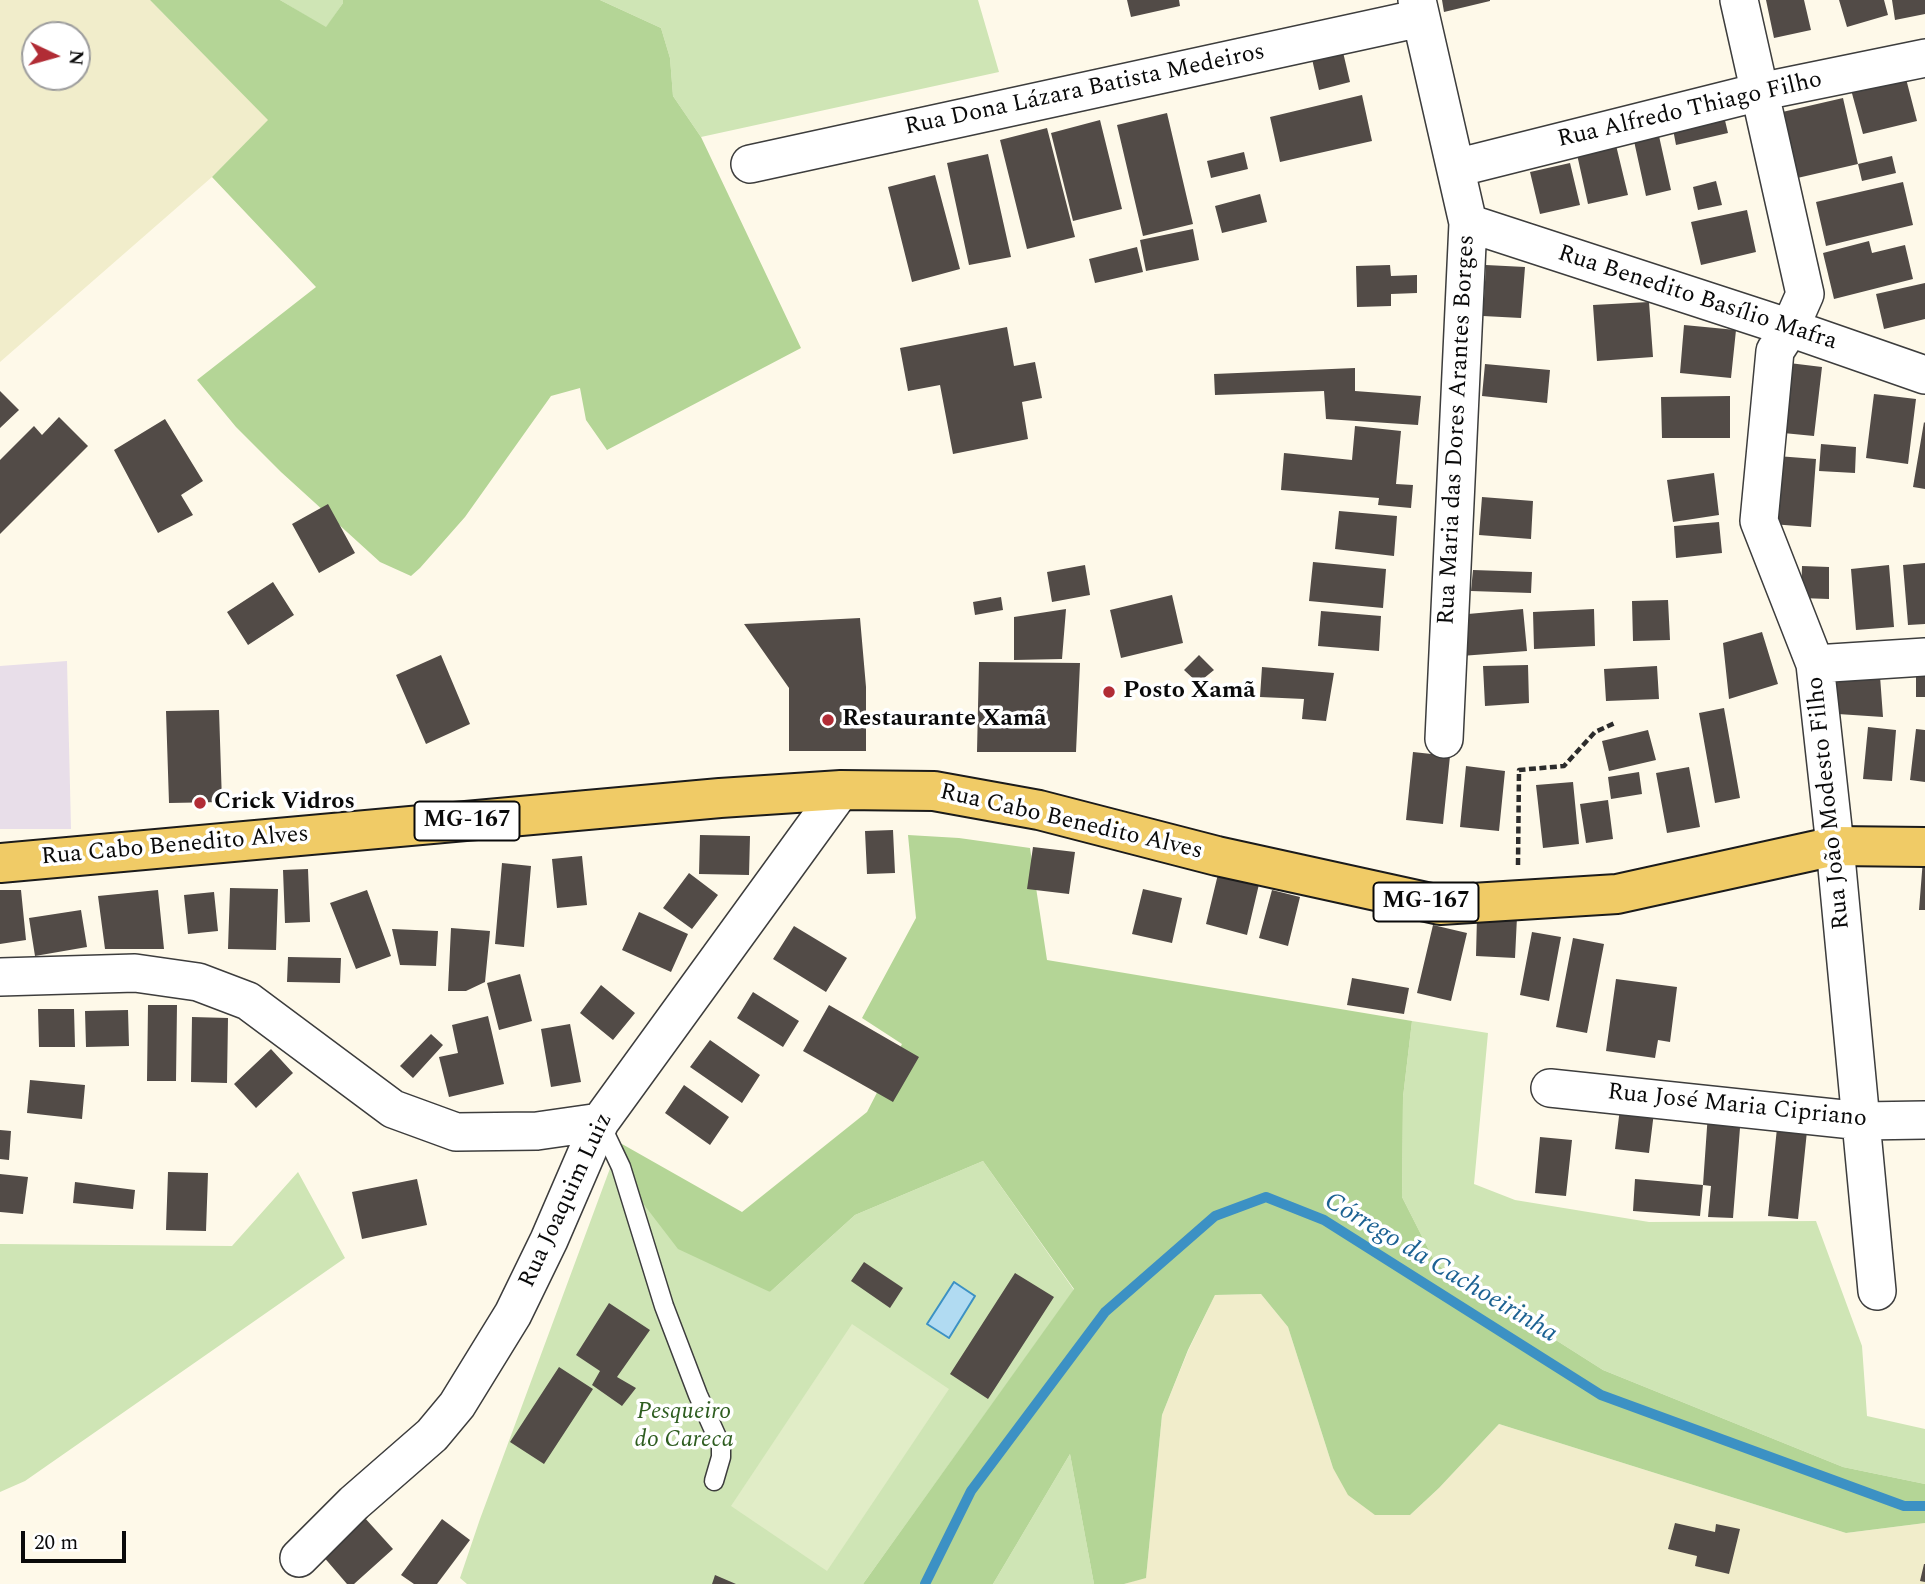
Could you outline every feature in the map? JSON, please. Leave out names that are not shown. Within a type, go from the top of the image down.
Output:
[{"type":"main road","name":"Rua Cabo Benedito Alves","points":[[0,863],[720,798],[841,790],[934,791],[1039,810],[1231,859],[1440,905],[1617,894],[1835,846],[1925,848]]},
{"type":"street","name":"Rua João Modesto Filho","points":[[1739,0],[1805,294],[1776,351],[1759,521],[1815,664],[1877,1291]]},
{"type":"street","name":"Rua Dona Lázara Batista Medeiros","points":[[750,164],[1419,9]]},
{"type":"street","name":"Rua Maria das Dores Arantes Borges","points":[[1419,9],[1468,223],[1444,739]]},
{"type":"street","name":"Rua Alfredo Thiago Filho","points":[[1456,168],[1759,92],[1925,58]]},
{"type":"street","name":"Rua Benedito Basílio Mafra","points":[[1468,223],[1925,375]]},
{"type":"street","points":[[1815,664],[1925,657]]},
{"type":"street","name":"Rua Joaquim Luiz","points":[[299,1558],[354,1503],[432,1435],[457,1405],[513,1314],[549,1240],[600,1122],[841,790]]},
{"type":"street","points":[[0,977],[135,973],[198,982],[248,1001],[393,1109],[456,1132],[537,1130],[600,1122]]},
{"type":"street","name":"Rua José Maria Cipriano","points":[[1550,1088],[1862,1121],[1925,1121]]},
{"type":"lane","points":[[600,1122],[621,1167],[664,1306],[698,1395],[718,1436],[721,1457],[714,1481]]},
{"type":"path","points":[[1517,901],[1519,770],[1564,766],[1595,732],[1615,723]]},
{"type":"shaded area","points":[[0,0],[150,0],[269,120],[212,177],[0,362]]},
{"type":"shaded area","points":[[67,661],[71,829],[0,829],[0,666]]},
{"type":"shaded area","points":[[1261,1294],[1288,1327],[1333,1468],[1410,1515],[1499,1424],[1846,1533],[1925,1523],[1925,1584],[1124,1584],[1146,1577],[1162,1415],[1188,1351],[1215,1295]]},
{"type":"green space","points":[[150,0],[280,0],[326,27],[343,0],[600,0],[661,28],[670,58],[673,96],[701,137],[801,348],[607,450],[586,420],[580,388],[551,396],[465,517],[420,568],[411,576],[380,562],[281,472],[236,427],[197,380],[316,287],[212,177],[268,120]]},
{"type":"green space","points":[[280,0],[343,0],[343,3],[326,28]]},
{"type":"green space","points":[[600,0],[978,0],[999,72],[701,137],[673,96],[670,58],[661,28]]},
{"type":"green space","points":[[908,835],[959,838],[1030,848],[1047,960],[1412,1021],[1403,1097],[1402,1197],[1436,1264],[1603,1370],[1843,1467],[1925,1484],[1925,1523],[1846,1533],[1499,1424],[1410,1515],[1375,1515],[1348,1495],[1333,1468],[1288,1327],[1261,1294],[1215,1295],[1188,1350],[1162,1415],[1146,1578],[1124,1584],[1094,1584],[1070,1454],[993,1584],[863,1584],[1074,1289],[983,1161],[855,1215],[770,1292],[678,1249],[612,1163],[622,1144],[742,1212],[867,1112],[902,1044],[862,1018],[916,918]]},
{"type":"green space","points":[[1412,1021],[1488,1033],[1474,1184],[1515,1200],[1649,1222],[1816,1221],[1862,1346],[1867,1416],[1925,1429],[1925,1484],[1843,1467],[1603,1370],[1436,1264],[1402,1197],[1403,1097]]},
{"type":"green space","name":"Pesqueiro do Careca","points":[[983,1161],[1074,1290],[863,1584],[467,1584],[460,1578],[612,1163],[770,1292],[855,1215]]},
{"type":"green space","points":[[298,1172],[345,1258],[25,1481],[0,1492],[0,1244],[232,1246]]},
{"type":"green space","points":[[852,1324],[949,1389],[827,1571],[731,1506]]},
{"type":"green space","points":[[1070,1454],[1094,1584],[993,1584]]},
{"type":"water","points":[[954,1282],[975,1296],[949,1338],[927,1324]]},
{"type":"building","points":[[1127,0],[1179,0],[1180,6],[1131,17]]},
{"type":"building","points":[[1442,0],[1490,0],[1490,1],[1444,12]]},
{"type":"building","points":[[1766,0],[1804,0],[1811,30],[1774,38]]},
{"type":"building","points":[[1839,0],[1884,0],[1888,15],[1847,27]]},
{"type":"building","points":[[1892,0],[1925,0],[1925,14],[1895,20]]},
{"type":"building","points":[[1343,52],[1350,82],[1319,90],[1312,59]]},
{"type":"building","points":[[1904,71],[1917,121],[1863,134],[1850,86]]},
{"type":"building","points":[[1362,95],[1372,141],[1280,162],[1270,117]]},
{"type":"building","points":[[1843,98],[1858,164],[1793,179],[1778,113]]},
{"type":"building","points":[[1723,112],[1728,133],[1676,145],[1672,124]]},
{"type":"building","points":[[1167,113],[1193,224],[1143,236],[1117,125]]},
{"type":"building","points":[[1100,120],[1122,209],[1073,221],[1051,133]]},
{"type":"building","points":[[1047,128],[1075,237],[1027,249],[1000,140]]},
{"type":"building","points":[[1659,136],[1671,190],[1646,196],[1634,141]]},
{"type":"building","points":[[1615,141],[1628,195],[1588,204],[1576,150]]},
{"type":"building","points":[[1244,152],[1248,169],[1211,178],[1207,161]]},
{"type":"building","points":[[988,154],[1011,257],[969,265],[947,163]]},
{"type":"building","points":[[1892,156],[1896,173],[1862,181],[1858,164]]},
{"type":"building","points":[[1570,163],[1580,205],[1540,214],[1530,172]]},
{"type":"building","points":[[935,175],[960,269],[912,282],[888,187]]},
{"type":"building","points":[[1716,181],[1722,205],[1698,210],[1693,187]]},
{"type":"building","points":[[1903,182],[1913,225],[1826,246],[1816,202]]},
{"type":"building","points":[[1260,194],[1267,222],[1222,233],[1215,206]]},
{"type":"building","points":[[1747,210],[1756,252],[1701,265],[1691,222]]},
{"type":"building","points":[[1193,229],[1199,260],[1146,271],[1140,240]]},
{"type":"building","points":[[1869,241],[1872,253],[1905,245],[1913,279],[1834,299],[1823,253]]},
{"type":"building","points":[[1137,247],[1143,272],[1095,283],[1089,259]]},
{"type":"building","points":[[1390,265],[1391,276],[1417,275],[1417,293],[1391,294],[1391,306],[1357,307],[1356,266]]},
{"type":"building","points":[[1486,265],[1525,267],[1521,318],[1483,316]]},
{"type":"building","points":[[1925,283],[1925,319],[1884,329],[1876,294]]},
{"type":"building","points":[[1649,302],[1653,357],[1597,361],[1593,305]]},
{"type":"building","points":[[1684,325],[1736,330],[1731,378],[1680,373]]},
{"type":"building","points":[[1007,327],[1014,366],[1035,362],[1042,398],[1022,402],[1028,439],[953,454],[940,385],[908,391],[900,348]]},
{"type":"building","points":[[1781,362],[1822,367],[1814,436],[1773,432]]},
{"type":"building","points":[[1485,364],[1550,370],[1547,403],[1482,396]]},
{"type":"building","points":[[1355,368],[1355,391],[1421,396],[1418,425],[1326,419],[1324,391],[1215,395],[1214,374]]},
{"type":"building","points":[[0,391],[19,410],[0,428]]},
{"type":"building","points":[[1874,394],[1916,399],[1908,464],[1866,458]]},
{"type":"building","points":[[1730,396],[1730,438],[1662,438],[1661,397]]},
{"type":"building","points":[[59,417],[88,446],[0,534],[0,460],[34,426],[42,435]]},
{"type":"building","points":[[165,419],[203,481],[181,495],[193,515],[158,533],[114,450]]},
{"type":"building","points":[[1925,423],[1925,489],[1913,487]]},
{"type":"building","points":[[1355,426],[1401,431],[1396,484],[1413,485],[1411,508],[1378,505],[1379,498],[1281,490],[1284,453],[1352,460]]},
{"type":"building","points":[[1821,444],[1856,447],[1855,473],[1819,471]]},
{"type":"building","points":[[1777,456],[1816,459],[1811,527],[1771,524]]},
{"type":"building","points":[[1714,473],[1719,515],[1673,522],[1667,480]]},
{"type":"building","points":[[1482,497],[1533,501],[1531,539],[1479,535]]},
{"type":"building","points":[[328,504],[355,553],[319,573],[292,524]]},
{"type":"building","points":[[1339,511],[1397,516],[1394,556],[1335,549]]},
{"type":"building","points":[[1719,522],[1722,553],[1676,558],[1674,526]]},
{"type":"building","points":[[1313,562],[1386,569],[1383,608],[1309,601]]},
{"type":"building","points":[[1925,563],[1925,624],[1908,625],[1903,565]]},
{"type":"building","points":[[1085,565],[1090,595],[1052,602],[1047,572]]},
{"type":"building","points":[[1889,565],[1894,627],[1856,630],[1851,569]]},
{"type":"building","points":[[1802,566],[1829,567],[1829,599],[1801,598]]},
{"type":"building","points":[[1473,570],[1532,572],[1531,593],[1471,591]]},
{"type":"building","points":[[273,582],[294,615],[248,645],[227,612]]},
{"type":"building","points":[[1172,595],[1183,643],[1121,658],[1110,610]]},
{"type":"building","points":[[1001,597],[1003,610],[975,615],[973,602]]},
{"type":"building","points":[[1668,600],[1670,640],[1633,641],[1632,601]]},
{"type":"building","points":[[1066,609],[1062,659],[1014,660],[1014,617]]},
{"type":"building","points":[[1523,609],[1527,651],[1461,656],[1457,615]]},
{"type":"building","points":[[1594,609],[1595,646],[1534,649],[1533,612]]},
{"type":"building","points":[[1321,611],[1381,616],[1379,651],[1318,646]]},
{"type":"building","points":[[860,618],[866,687],[866,751],[789,751],[789,688],[744,624]]},
{"type":"building","points":[[1762,632],[1778,684],[1729,699],[1723,643]]},
{"type":"building","points":[[441,655],[470,724],[426,744],[396,675]]},
{"type":"building","points":[[1199,655],[1214,670],[1198,683],[1184,670]]},
{"type":"building","points":[[979,662],[1080,663],[1076,752],[977,752]]},
{"type":"building","points":[[1528,665],[1529,703],[1485,706],[1483,666]]},
{"type":"building","points":[[1657,666],[1659,699],[1606,701],[1604,669]]},
{"type":"building","points":[[1262,667],[1334,673],[1326,721],[1302,719],[1304,699],[1260,697]]},
{"type":"building","points":[[1916,671],[1925,671],[1925,697],[1916,697]]},
{"type":"building","points":[[1880,676],[1883,717],[1838,714],[1834,679]]},
{"type":"building","points":[[1724,708],[1740,798],[1715,803],[1699,713]]},
{"type":"building","points":[[219,710],[222,802],[169,803],[166,711]]},
{"type":"building","points":[[1868,727],[1896,730],[1892,781],[1863,779]]},
{"type":"building","points":[[1916,729],[1925,730],[1925,782],[1910,780]]},
{"type":"building","points":[[1648,730],[1656,760],[1609,771],[1602,741]]},
{"type":"building","points":[[1413,752],[1450,756],[1443,824],[1406,820]]},
{"type":"building","points":[[1466,766],[1505,771],[1499,831],[1460,827]]},
{"type":"building","points":[[1689,767],[1700,827],[1667,833],[1656,773]]},
{"type":"building","points":[[1639,772],[1642,794],[1611,799],[1608,777]]},
{"type":"building","points":[[1573,782],[1579,844],[1543,848],[1536,785]]},
{"type":"building","points":[[1608,800],[1613,839],[1586,843],[1580,804]]},
{"type":"building","points":[[893,830],[895,873],[867,874],[865,831]]},
{"type":"building","points":[[700,835],[750,836],[749,875],[699,874]]},
{"type":"building","points":[[1033,847],[1075,852],[1069,894],[1027,889]]},
{"type":"building","points":[[582,856],[587,905],[557,908],[552,859]]},
{"type":"building","points":[[1923,859],[1925,910],[1919,910]]},
{"type":"building","points":[[502,863],[531,866],[524,947],[495,944]]},
{"type":"building","points":[[308,869],[310,922],[285,923],[283,870]]},
{"type":"building","points":[[1219,870],[1260,880],[1247,935],[1206,924]]},
{"type":"building","points":[[689,873],[718,895],[692,929],[663,908]]},
{"type":"building","points":[[230,888],[278,889],[276,950],[228,949]]},
{"type":"building","points":[[1143,889],[1182,898],[1172,943],[1132,934]]},
{"type":"building","points":[[0,890],[21,890],[26,940],[0,944]]},
{"type":"building","points":[[158,890],[164,949],[105,949],[98,896]]},
{"type":"building","points":[[367,890],[391,956],[356,969],[330,903]]},
{"type":"building","points":[[1272,890],[1300,897],[1288,946],[1259,938]]},
{"type":"building","points":[[214,892],[218,931],[188,934],[184,895]]},
{"type":"building","points":[[81,910],[87,947],[35,956],[29,918]]},
{"type":"building","points":[[639,912],[688,934],[671,972],[622,950]]},
{"type":"building","points":[[1477,916],[1517,917],[1515,958],[1476,956]]},
{"type":"building","points":[[1433,925],[1467,933],[1451,1001],[1417,993]]},
{"type":"building","points":[[794,926],[847,958],[826,992],[773,959]]},
{"type":"building","points":[[451,928],[490,931],[485,982],[466,991],[448,991]]},
{"type":"building","points":[[392,929],[438,931],[436,966],[400,965]]},
{"type":"building","points":[[1532,932],[1561,937],[1549,1001],[1520,995]]},
{"type":"building","points":[[1573,938],[1604,944],[1587,1033],[1556,1027]]},
{"type":"building","points":[[288,957],[341,958],[340,983],[287,982]]},
{"type":"building","points":[[520,974],[532,1021],[499,1030],[487,983]]},
{"type":"building","points":[[1352,978],[1409,988],[1404,1014],[1347,1005]]},
{"type":"building","points":[[1616,979],[1677,987],[1670,1042],[1658,1040],[1655,1058],[1606,1051]]},
{"type":"building","points":[[601,985],[635,1013],[613,1040],[580,1013]]},
{"type":"building","points":[[753,992],[799,1021],[783,1047],[737,1018]]},
{"type":"building","points":[[148,1005],[177,1005],[176,1081],[147,1081]]},
{"type":"building","points":[[829,1005],[919,1057],[893,1102],[803,1051]]},
{"type":"building","points":[[38,1009],[74,1009],[75,1047],[39,1047]]},
{"type":"building","points":[[128,1010],[129,1046],[86,1047],[85,1011]]},
{"type":"building","points":[[488,1016],[504,1084],[449,1097],[439,1057],[458,1053],[452,1025]]},
{"type":"building","points":[[192,1017],[228,1018],[227,1083],[191,1082]]},
{"type":"building","points":[[570,1024],[581,1082],[551,1087],[541,1029]]},
{"type":"building","points":[[431,1034],[443,1045],[413,1078],[400,1066]]},
{"type":"building","points":[[710,1040],[760,1075],[742,1103],[690,1067]]},
{"type":"building","points":[[271,1049],[293,1073],[256,1108],[234,1084]]},
{"type":"building","points":[[30,1080],[85,1085],[82,1119],[27,1113]]},
{"type":"building","points":[[684,1085],[729,1117],[710,1145],[665,1113]]},
{"type":"building","points":[[1621,1100],[1655,1104],[1649,1153],[1615,1149]]},
{"type":"building","points":[[1708,1113],[1741,1115],[1733,1218],[1708,1217],[1711,1186],[1703,1185]]},
{"type":"building","points":[[1777,1128],[1807,1131],[1798,1219],[1768,1216]]},
{"type":"building","points":[[0,1130],[11,1131],[9,1160],[0,1159]]},
{"type":"building","points":[[1540,1137],[1572,1140],[1566,1196],[1535,1193]]},
{"type":"building","points":[[168,1172],[208,1173],[206,1231],[166,1230]]},
{"type":"building","points":[[0,1174],[28,1177],[23,1214],[0,1212]]},
{"type":"building","points":[[417,1179],[427,1225],[362,1239],[352,1192]]},
{"type":"building","points":[[1635,1179],[1703,1185],[1700,1216],[1633,1211]]},
{"type":"building","points":[[75,1182],[135,1190],[133,1209],[73,1203]]},
{"type":"building","points":[[864,1262],[903,1288],[890,1308],[851,1281]]},
{"type":"building","points":[[1015,1273],[1054,1297],[988,1399],[950,1374]]},
{"type":"building","points":[[609,1303],[650,1330],[617,1377],[636,1388],[622,1406],[592,1385],[600,1371],[576,1355]]},
{"type":"building","points":[[559,1367],[593,1389],[544,1464],[510,1442]]},
{"type":"building","points":[[364,1517],[393,1549],[354,1584],[347,1584],[322,1555]]},
{"type":"building","points":[[442,1519],[470,1540],[437,1584],[414,1584],[401,1575]]},
{"type":"building","points":[[1675,1523],[1715,1532],[1716,1524],[1740,1529],[1729,1574],[1695,1566],[1697,1556],[1668,1549]]},
{"type":"building","points":[[1925,1564],[1925,1582],[1920,1581]]},
{"type":"building","points":[[715,1575],[736,1584],[712,1584]]},
{"type":"waterway","name":"Córrego da Cachoeirinha","points":[[925,1584],[971,1491],[1105,1312],[1215,1216],[1266,1197],[1324,1220],[1601,1395],[1904,1506],[1925,1506]]},
{"type":"place","name":"Posto Xamã","points":[[1109,692]]},
{"type":"place","name":"Restaurante Xamã","points":[[828,720]]},
{"type":"place","name":"Crick Vidros","points":[[200,803]]}]
